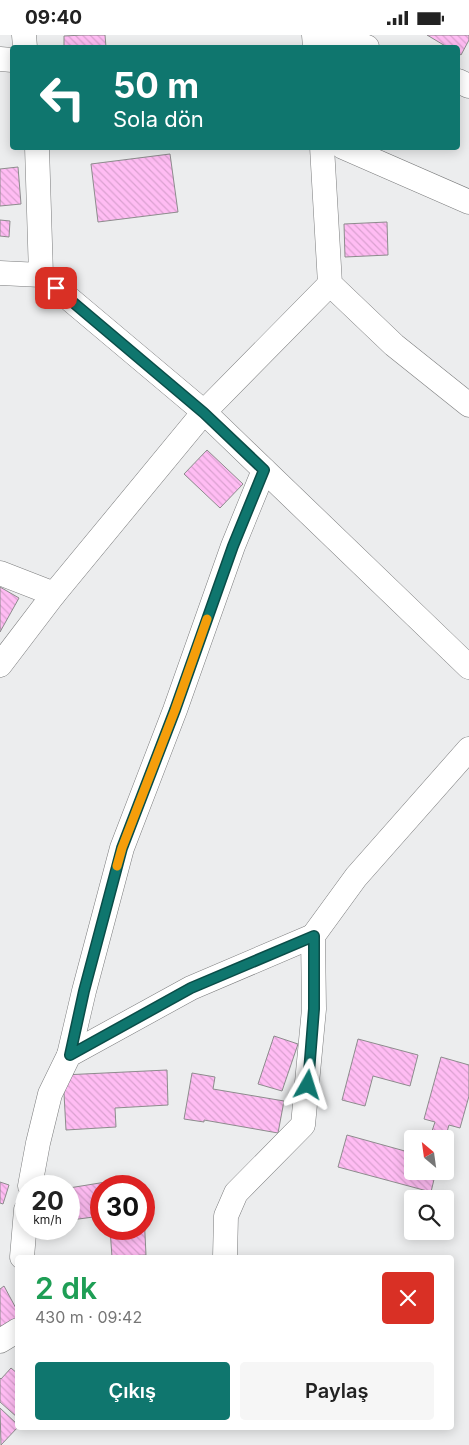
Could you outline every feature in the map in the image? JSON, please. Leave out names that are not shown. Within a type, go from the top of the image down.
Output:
[{"type":"street","points":[[334,35],[362,45]]},
{"type":"street","points":[[37,150],[41,275]]},
{"type":"street","points":[[322,150],[330,284],[394,345],[469,405]]},
{"type":"street","points":[[350,150],[469,202]]},
{"type":"street","points":[[0,273],[41,275],[204,413],[469,667]]},
{"type":"street","points":[[0,665],[54,594],[204,413],[330,284]]},
{"type":"street","points":[[32,1175],[50,1094],[70,1055],[84,991],[122,848],[175,710],[233,546],[264,470]]},
{"type":"street","points":[[0,573],[54,594]]},
{"type":"street","points":[[70,1055],[191,988],[314,936],[356,877],[469,749]]},
{"type":"street","points":[[225,1255],[226,1216],[236,1193],[303,1125],[314,1009],[314,936]]},
{"type":"street","points":[[22,1255],[23,1240]]},
{"type":"street","points":[[0,1341],[15,1332]]},
{"type":"building","points":[[105,35],[106,45],[64,45],[64,36]]},
{"type":"building","points":[[427,35],[469,35],[469,40],[461,55],[460,45],[444,45]]},
{"type":"building","points":[[170,154],[178,212],[98,222],[91,164]]},
{"type":"building","points":[[18,167],[21,204],[0,206],[0,169]]},
{"type":"building","points":[[0,220],[10,221],[9,237],[0,236]]},
{"type":"building","points":[[387,222],[388,255],[345,257],[344,224]]},
{"type":"building","points":[[207,450],[243,484],[220,508],[184,474]]},
{"type":"building","points":[[0,587],[19,598],[0,632]]},
{"type":"building","points":[[274,1036],[298,1044],[282,1091],[258,1084]]},
{"type":"building","points":[[358,1039],[418,1055],[410,1086],[373,1076],[365,1106],[342,1100]]},
{"type":"building","points":[[441,1057],[469,1065],[469,1096],[460,1128],[449,1125],[448,1130],[432,1130],[435,1122],[424,1119]]},
{"type":"building","points":[[167,1070],[168,1105],[115,1108],[116,1127],[66,1130],[63,1075]]},
{"type":"building","points":[[192,1073],[215,1077],[213,1089],[284,1101],[278,1133],[204,1120],[204,1122],[184,1119]]},
{"type":"building","points":[[347,1135],[404,1151],[404,1180],[434,1180],[431,1190],[424,1190],[338,1167]]},
{"type":"building","points":[[0,1182],[9,1185],[3,1204],[0,1203]]},
{"type":"building","points":[[90,1185],[90,1217],[80,1219],[80,1186]]},
{"type":"building","points":[[111,1240],[145,1240],[146,1255],[112,1255]]},
{"type":"building","points":[[4,1286],[15,1306],[15,1324],[0,1331],[0,1289]]},
{"type":"building","points":[[11,1368],[15,1371],[15,1415],[0,1402],[1,1379]]},
{"type":"building","points":[[0,1408],[15,1422],[15,1430],[1,1445]]},
{"type":"slow traffic","points":[[117,866],[207,619]]},
{"type":"route","points":[[56,288],[204,413],[264,470],[233,546],[175,710],[122,848],[84,991],[70,1055],[191,988],[314,936],[314,1009],[308,1085]]}]
